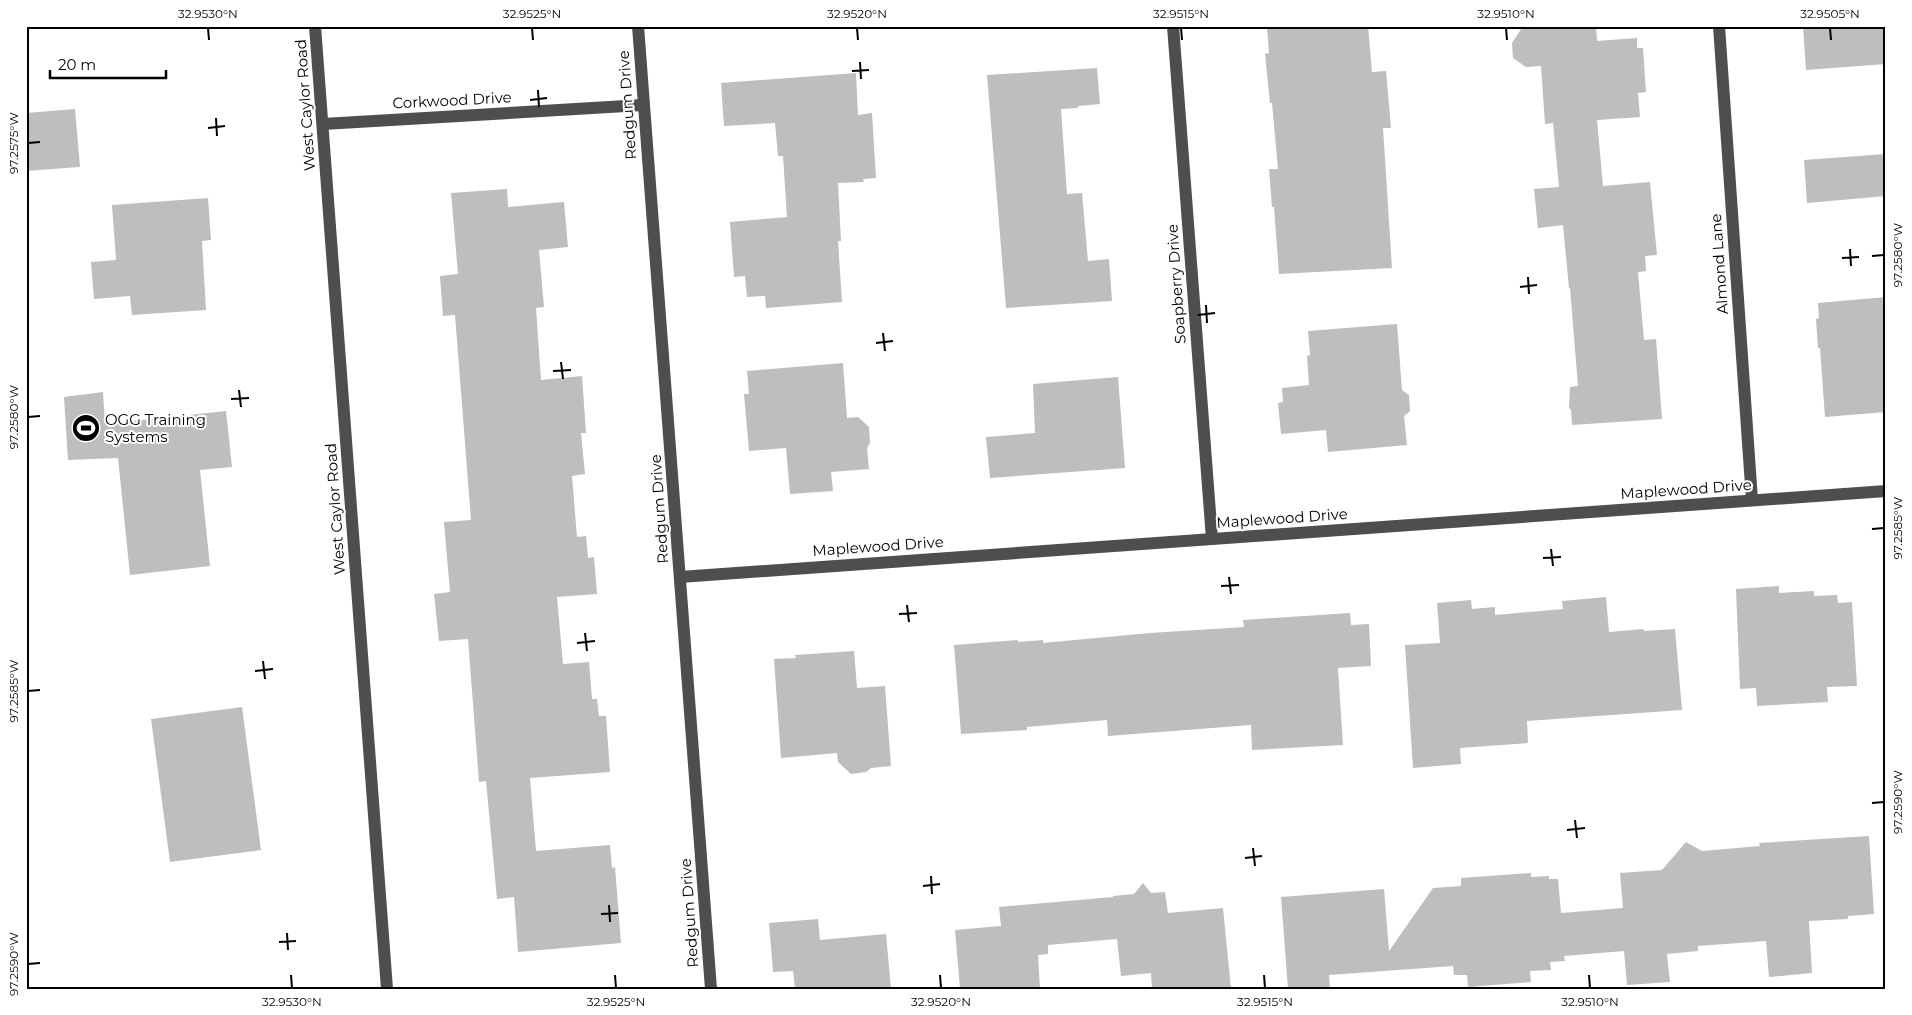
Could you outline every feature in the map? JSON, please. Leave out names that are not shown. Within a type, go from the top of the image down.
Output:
[{"type":"street","name":"West Caylor Road","points":[[315,26],[387,989]]},
{"type":"street","name":"Redgum Drive","points":[[638,26],[711,989]]},
{"type":"street","name":"Soapberry Drive","points":[[1173,26],[1212,539]]},
{"type":"street","name":"Almond Lane","points":[[1719,26],[1752,500]]},
{"type":"street","name":"Corkwood Drive","points":[[322,124],[644,105]]},
{"type":"street","name":"Maplewood Drive","points":[[680,577],[1886,491]]},
{"type":"building","points":[[1292,26],[1368,26],[1372,72],[1386,71],[1391,128],[1383,128],[1392,268],[1279,274],[1269,169],[1278,169],[1265,54],[1269,53],[1267,28]]},
{"type":"building","points":[[1523,26],[1596,26],[1597,41],[1637,38],[1637,48],[1643,48],[1646,92],[1638,93],[1640,117],[1597,120],[1603,186],[1650,182],[1657,255],[1645,256],[1646,271],[1638,272],[1644,340],[1656,339],[1662,419],[1572,425],[1571,410],[1569,408],[1570,387],[1578,386],[1563,225],[1538,228],[1534,189],[1559,187],[1553,123],[1545,124],[1541,66],[1526,67],[1513,58],[1512,43]]},
{"type":"building","points":[[1803,26],[1886,26],[1886,64],[1806,70]]},
{"type":"building","points":[[1097,68],[1100,104],[1061,109],[1067,194],[1082,193],[1088,261],[1109,259],[1112,301],[1006,308],[987,75]]},
{"type":"building","points":[[856,73],[858,115],[872,113],[876,178],[863,179],[864,182],[838,183],[841,241],[838,241],[842,302],[766,308],[765,296],[747,297],[745,276],[734,277],[730,222],[787,217],[783,156],[778,156],[775,123],[724,126],[721,83]]},
{"type":"building","points":[[75,109],[80,167],[26,171],[26,113]]},
{"type":"building","points":[[1886,154],[1886,196],[1807,203],[1804,160]]},
{"type":"building","points":[[507,189],[508,207],[564,202],[568,247],[539,250],[544,307],[536,308],[541,380],[582,376],[586,433],[581,433],[585,474],[572,476],[577,537],[586,536],[588,558],[594,557],[597,594],[557,597],[563,664],[589,662],[592,699],[597,699],[599,716],[606,716],[610,772],[530,778],[536,851],[610,845],[612,868],[615,867],[621,943],[518,952],[514,897],[497,899],[486,781],[479,782],[468,639],[439,641],[434,594],[450,592],[444,522],[471,520],[455,315],[443,316],[440,276],[458,274],[451,193]]},
{"type":"building","points":[[208,198],[211,240],[202,241],[206,310],[132,315],[130,296],[94,299],[91,262],[116,260],[112,205]]},
{"type":"building","points":[[1886,297],[1886,412],[1825,417],[1816,319],[1819,318],[1818,303]]},
{"type":"building","points":[[1397,324],[1402,390],[1409,395],[1410,411],[1404,416],[1407,445],[1328,452],[1326,430],[1281,434],[1278,403],[1283,402],[1282,388],[1309,385],[1307,356],[1310,355],[1308,331]]},
{"type":"building","points":[[843,363],[847,418],[858,417],[869,427],[870,443],[867,448],[869,469],[831,472],[833,491],[790,494],[786,448],[749,451],[744,394],[749,394],[747,371]]},
{"type":"building","points":[[1118,377],[1125,468],[990,478],[986,437],[1035,433],[1033,384]]},
{"type":"building","points":[[103,392],[105,424],[226,411],[232,467],[200,470],[210,566],[130,575],[118,458],[68,460],[64,397]]},
{"type":"building","points":[[1779,586],[1779,593],[1814,591],[1814,596],[1837,595],[1838,603],[1852,602],[1857,686],[1827,687],[1828,702],[1757,706],[1756,688],[1740,689],[1736,589]]},
{"type":"building","points":[[1606,597],[1609,632],[1675,629],[1682,710],[1527,721],[1528,743],[1460,748],[1461,764],[1413,768],[1405,645],[1440,643],[1437,603],[1471,600],[1472,609],[1495,607],[1495,615],[1563,609],[1562,601]]},
{"type":"building","points":[[1350,613],[1351,625],[1369,624],[1371,666],[1338,668],[1343,745],[1252,750],[1251,725],[1108,736],[1107,720],[1027,727],[1027,730],[961,734],[954,645],[1018,640],[1018,642],[1043,640],[1043,643],[1244,627],[1243,620]]},
{"type":"building","points":[[854,651],[857,688],[885,686],[891,766],[871,768],[866,772],[851,774],[838,762],[837,753],[781,758],[774,659],[796,658],[795,655]]},
{"type":"building","points":[[242,707],[261,850],[170,862],[151,719]]},
{"type":"building","points":[[1869,836],[1874,914],[1848,916],[1848,919],[1809,921],[1812,973],[1769,977],[1766,941],[1698,946],[1698,951],[1667,954],[1670,982],[1627,985],[1624,951],[1564,956],[1565,961],[1550,962],[1551,970],[1530,971],[1531,982],[1468,987],[1467,975],[1454,975],[1453,966],[1329,975],[1330,989],[1288,989],[1281,897],[1384,889],[1389,951],[1433,888],[1461,886],[1461,878],[1531,873],[1531,877],[1549,876],[1549,879],[1558,879],[1561,913],[1623,908],[1620,873],[1662,870],[1686,842],[1702,851],[1760,846],[1759,843]]},
{"type":"building","points":[[1143,883],[1151,893],[1165,892],[1168,913],[1223,908],[1231,989],[1152,989],[1151,973],[1121,976],[1117,939],[1048,945],[1048,954],[1038,955],[1040,989],[960,989],[955,930],[1001,926],[999,907],[1134,894]]},
{"type":"building","points":[[818,919],[820,940],[886,934],[891,989],[795,989],[793,971],[773,972],[769,923]]},
{"type":"place","name":"OGG Training Systems","points":[[86,428]]}]
